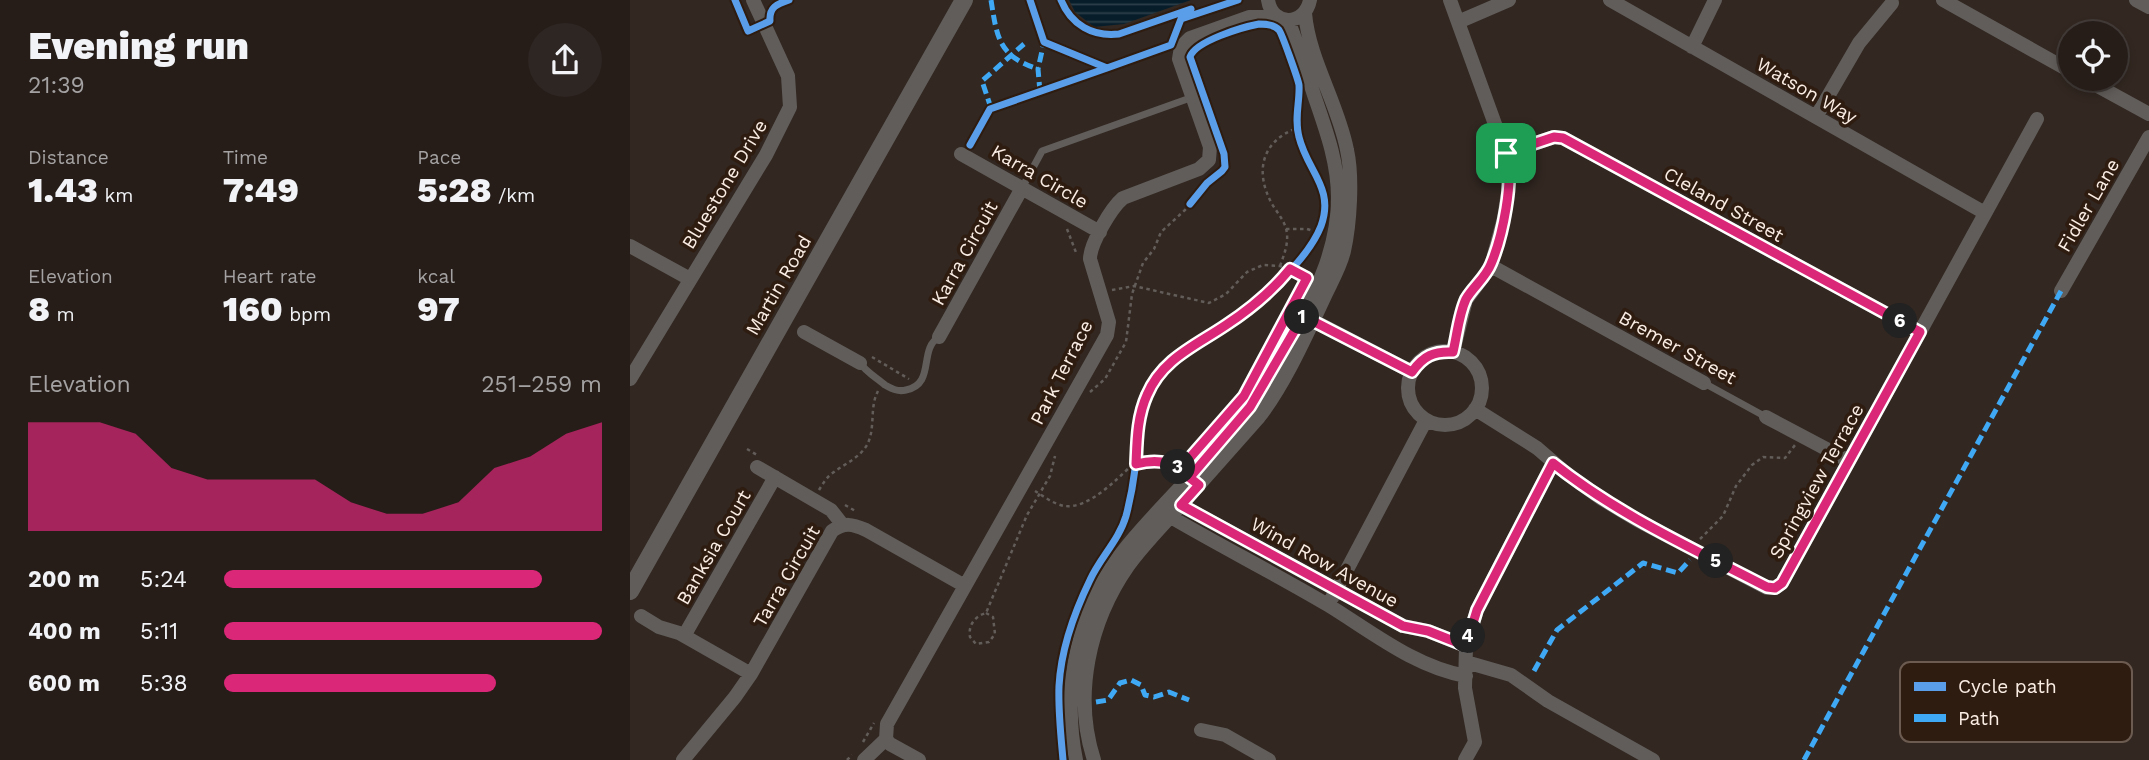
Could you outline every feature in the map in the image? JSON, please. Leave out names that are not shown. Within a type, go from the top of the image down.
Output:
[{"type":"street","name":"Bluestone Drive","points":[[630,379],[766,155],[790,107],[788,76],[755,0]]},
{"type":"street","name":"Martin Road","points":[[630,591],[964,0]]},
{"type":"street","points":[[1094,760],[1084,708],[1087,668],[1103,612],[1128,566],[1165,514],[1265,409],[1308,318],[1332,247],[1338,197],[1334,154],[1282,18],[1269,5],[1268,0],[1249,17]]},
{"type":"street","points":[[1450,0],[1508,160],[1508,192],[1504,218],[1491,266],[1466,300],[1453,352]]},
{"type":"street","points":[[1458,22],[1509,0]]},
{"type":"street","name":"Watson Way","points":[[1610,0],[1985,214]]},
{"type":"street","points":[[1692,47],[1715,0]]},
{"type":"street","points":[[1943,0],[2058,64]]},
{"type":"street","points":[[2136,0],[2149,7]]},
{"type":"street","points":[[1816,117],[1859,43],[1892,3]]},
{"type":"street","points":[[1249,17],[1300,17],[1308,6]]},
{"type":"street","points":[[1176,502],[1190,477],[1250,407],[1336,272],[1344,251],[1350,183],[1348,152],[1307,32],[1308,6]]},
{"type":"street","name":"Park Terrace","points":[[859,756],[886,739],[887,724],[1107,335],[1109,322],[1089,254],[1116,204],[1123,198],[1199,170],[1209,160],[1210,148],[1179,59],[1181,47],[1190,38],[1249,17]]},
{"type":"street","points":[[2107,91],[2149,114]]},
{"type":"street","name":"Springview Terrace","points":[[1475,410],[1537,448],[1583,486],[1637,520],[1767,587],[1775,588],[1782,583],[2037,119]]},
{"type":"street","name":"Cleland Street","points":[[1506,153],[1554,137],[1563,138],[1920,332]]},
{"type":"street","name":"Fidler Lane","points":[[2061,291],[2149,137]]},
{"type":"street","name":"Karra Circle","points":[[961,154],[1100,232]]},
{"type":"street","name":"Karra Circuit","points":[[939,337],[1022,188]]},
{"type":"street","points":[[630,246],[690,279]]},
{"type":"street","name":"Bremer Street","points":[[1491,266],[1704,383]]},
{"type":"street","points":[[1308,318],[1412,372]]},
{"type":"street","points":[[804,332],[863,359]]},
{"type":"street","points":[[1441,351],[1464,356],[1474,364],[1480,374],[1481,399],[1468,418],[1458,423],[1436,424],[1426,420],[1412,404],[1409,393],[1412,372],[1419,362],[1441,351]]},
{"type":"street","name":"Bremer Street","points":[[1766,417],[1849,461]]},
{"type":"street","points":[[1328,606],[1426,420]]},
{"type":"street","points":[[1465,760],[1475,742],[1465,688],[1466,646],[1477,610],[1553,463]]},
{"type":"street","name":"Banksia Court","points":[[757,467],[831,510],[842,524]]},
{"type":"street","name":"Banksia Court","points":[[684,636],[775,477]]},
{"type":"street","name":"Wind Row Avenue","points":[[1176,502],[1336,592],[1403,626],[1428,631],[1466,646]]},
{"type":"street","points":[[1076,760],[1069,704],[1073,666],[1079,642],[1093,604],[1112,568],[1128,545],[1165,514]]},
{"type":"street","name":"Wind Row Avenue","points":[[1165,514],[1418,660],[1457,675],[1466,669],[1511,675],[1548,701],[1653,760]]},
{"type":"street","name":"Tarra Circuit","points":[[684,760],[751,674],[832,531],[842,524],[866,530],[965,586]]},
{"type":"street","points":[[641,616],[684,636],[751,674]]},
{"type":"street","points":[[1201,730],[1225,735],[1269,760]]},
{"type":"street","points":[[886,739],[919,760]]},
{"type":"lane","points":[[1022,188],[1042,151],[1193,97]]},
{"type":"lane","points":[[863,359],[863,368],[892,389],[902,391],[918,385],[926,373],[931,344],[939,337]]},
{"type":"lane","name":"Bremer Street","points":[[1704,383],[1766,417]]},
{"type":"path","points":[[1280,266],[1287,246],[1286,229],[1266,191],[1262,170],[1264,159],[1274,141],[1297,125],[1299,138]]},
{"type":"path","points":[[1190,204],[1196,194]]},
{"type":"path","points":[[1322,220],[1322,233]]},
{"type":"path","points":[[1064,226],[1070,234],[1078,260]]},
{"type":"path","points":[[1286,229],[1307,229],[1322,233]]},
{"type":"path","points":[[1311,242],[1322,233]]},
{"type":"path","points":[[1283,277],[1297,260]]},
{"type":"path","points":[[1100,292],[1134,286],[1209,303],[1219,299],[1254,267],[1263,265],[1290,269],[1308,277],[1305,282]]},
{"type":"path","points":[[863,359],[909,379],[913,376]]},
{"type":"path","points":[[819,490],[827,477],[854,459],[868,444],[874,400],[885,384]]},
{"type":"path","points":[[1700,539],[1723,516],[1736,486],[1752,465],[1763,457],[1785,458],[1800,436]]},
{"type":"path","points":[[1135,474],[1136,455]]},
{"type":"path","points":[[1045,496],[1065,506],[1077,504],[1098,494],[1130,466],[1136,464],[1163,461],[1179,468],[1190,477]]},
{"type":"path","points":[[986,613],[993,617],[995,634],[989,642],[976,644],[970,637],[970,626],[977,617],[986,613]]},
{"type":"path","points":[[860,745],[877,718]]},
{"type":"path","points":[[847,760],[859,756]]},
{"type":"water","points":[[1069,0],[1191,0],[1124,24],[1094,27],[1075,12]]},
{"type":"marked path","points":[[991,0],[995,25],[1002,44],[1015,58],[1038,69]]},
{"type":"marked path","points":[[1040,92],[1038,69],[1044,42]]},
{"type":"marked path","points":[[991,108],[982,81],[1024,44]]},
{"type":"marked path","points":[[1804,760],[2061,291]]},
{"type":"marked path","points":[[1534,671],[1557,630],[1643,563],[1678,573],[1690,560]]},
{"type":"marked path","points":[[1096,702],[1108,700],[1120,683],[1131,680],[1141,685],[1145,695],[1154,697],[1169,692],[1189,700]]},
{"type":"cycle path","points":[[735,0],[748,31],[770,21],[775,7],[789,0]]},
{"type":"cycle path","points":[[1030,0],[1044,42],[1107,68],[1171,45],[1181,19],[1238,0]]},
{"type":"cycle path","points":[[1061,0],[1065,9],[1084,28],[1109,34],[1119,34],[1191,9]]},
{"type":"cycle path","points":[[1063,760],[1059,695],[1065,645],[1090,580],[1119,533],[1126,516],[1141,417],[1148,392],[1163,370],[1177,357],[1236,318],[1279,282],[1304,254],[1321,226],[1325,201],[1298,130],[1299,85],[1283,39],[1275,27],[1259,24],[1231,32],[1210,40],[1190,57],[1224,154],[1225,167],[1190,204]]},
{"type":"cycle path","points":[[970,145],[990,109],[1107,68]]},
{"type":"route","points":[[1554,137],[1563,138],[1920,332],[1782,583],[1775,588],[1767,587],[1637,520],[1602,499],[1553,463],[1477,610],[1466,646],[1428,631],[1403,626],[1336,592],[1181,505],[1199,485],[1171,463],[1163,461],[1136,464],[1139,423],[1147,395],[1155,380],[1185,350],[1254,305],[1290,269],[1307,278],[1244,396],[1180,469],[1190,477],[1243,417],[1303,316],[1412,372],[1419,362],[1429,355],[1441,351],[1453,352],[1466,300],[1491,266],[1504,218],[1508,192],[1506,153],[1554,137]]}]
